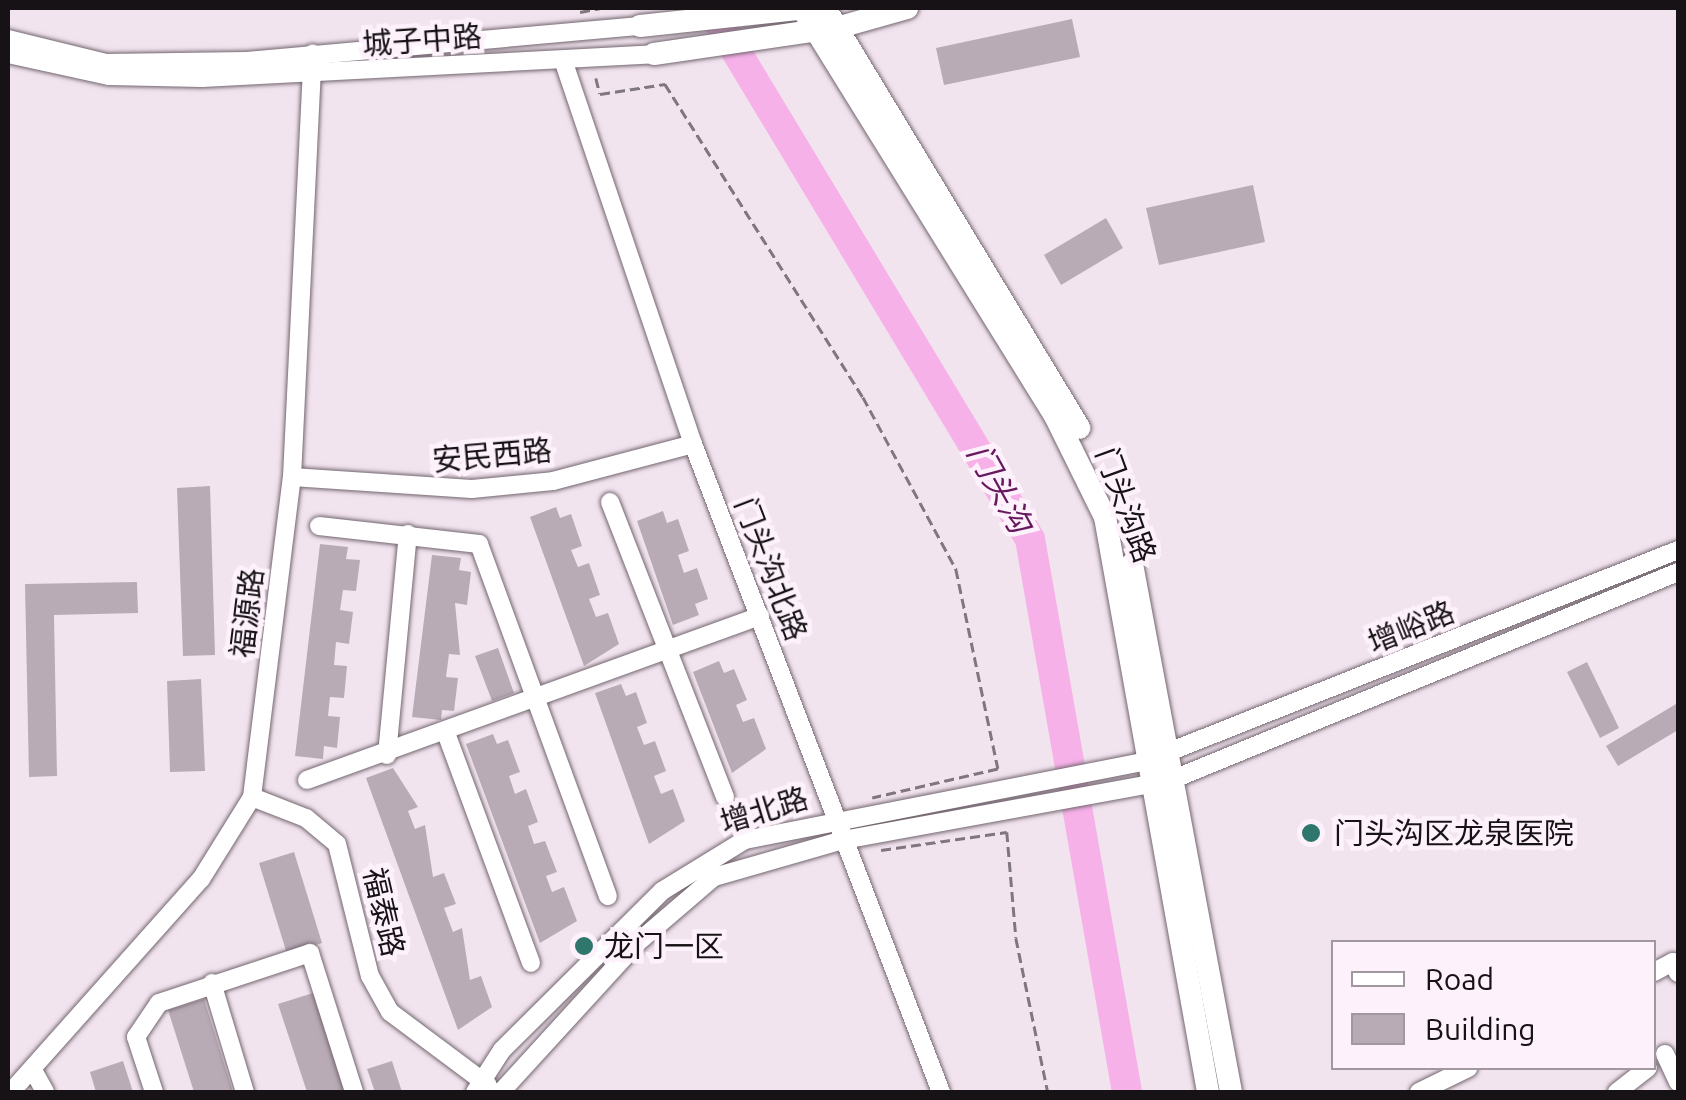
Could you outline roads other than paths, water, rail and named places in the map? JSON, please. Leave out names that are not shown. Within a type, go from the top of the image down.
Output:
[{"type":"main road","name":"门头沟路","points":[[804,8],[1085,468],[1123,584],[1208,1092]]},
{"type":"main road","points":[[640,26],[804,8]]},
{"type":"main road","name":"门头沟路","points":[[825,8],[840,27],[1100,465],[1141,598],[1155,758]]},
{"type":"main road","name":"城子中路","points":[[654,54],[840,27],[907,8]]},
{"type":"main road","name":"门头沟路","points":[[1159,783],[1231,1092]]},
{"type":"street","name":"城子中路","points":[[8,39],[106,64],[313,54],[640,26]]},
{"type":"street","name":"城子中路","points":[[8,54],[108,76],[314,77],[654,54]]},
{"type":"street","name":"福源路","points":[[11,1092],[201,880],[252,797],[292,477],[313,54]]},
{"type":"street","name":"门头沟北路","points":[[563,60],[694,444],[941,1092]]},
{"type":"street","name":"安民西路","points":[[292,477],[472,489],[553,480],[694,444]]},
{"type":"street","points":[[610,502],[724,797]]},
{"type":"street","points":[[319,526],[479,544],[608,896]]},
{"type":"street","points":[[388,755],[408,534]]},
{"type":"street","name":"增峪路","points":[[1155,758],[1678,550]]},
{"type":"street","name":"增峪路","points":[[1159,783],[1678,572]]},
{"type":"street","points":[[306,780],[388,755],[760,616]]},
{"type":"street","points":[[446,732],[530,963]]},
{"type":"street","name":"增北路","points":[[478,1086],[592,957],[690,870],[745,840],[837,816],[1155,758]]},
{"type":"street","name":"增北路","points":[[500,1092],[638,942],[714,877],[843,840],[1159,783]]},
{"type":"street","name":"福泰路","points":[[252,797],[306,818],[337,844],[370,976],[390,1012],[478,1086],[500,1092]]},
{"type":"street","points":[[154,1092],[136,1038],[158,1002],[310,953],[354,1092]]},
{"type":"street","points":[[1656,971],[1673,962],[1678,974]]},
{"type":"street","points":[[212,983],[246,1092]]},
{"type":"street","points":[[1661,1058],[1678,1082]]},
{"type":"street","points":[[33,1070],[45,1092]]},
{"type":"street","points":[[1421,1092],[1464,1070]]},
{"type":"street","points":[[1617,1092],[1645,1070]]},
{"type":"waterway","name":"门头沟","points":[[710,8],[1030,539],[1127,1092]]},
{"type":"place","name":"门头沟区龙泉医院","points":[[1311,833]]},
{"type":"place","name":"龙门一区","points":[[584,946]]}]
